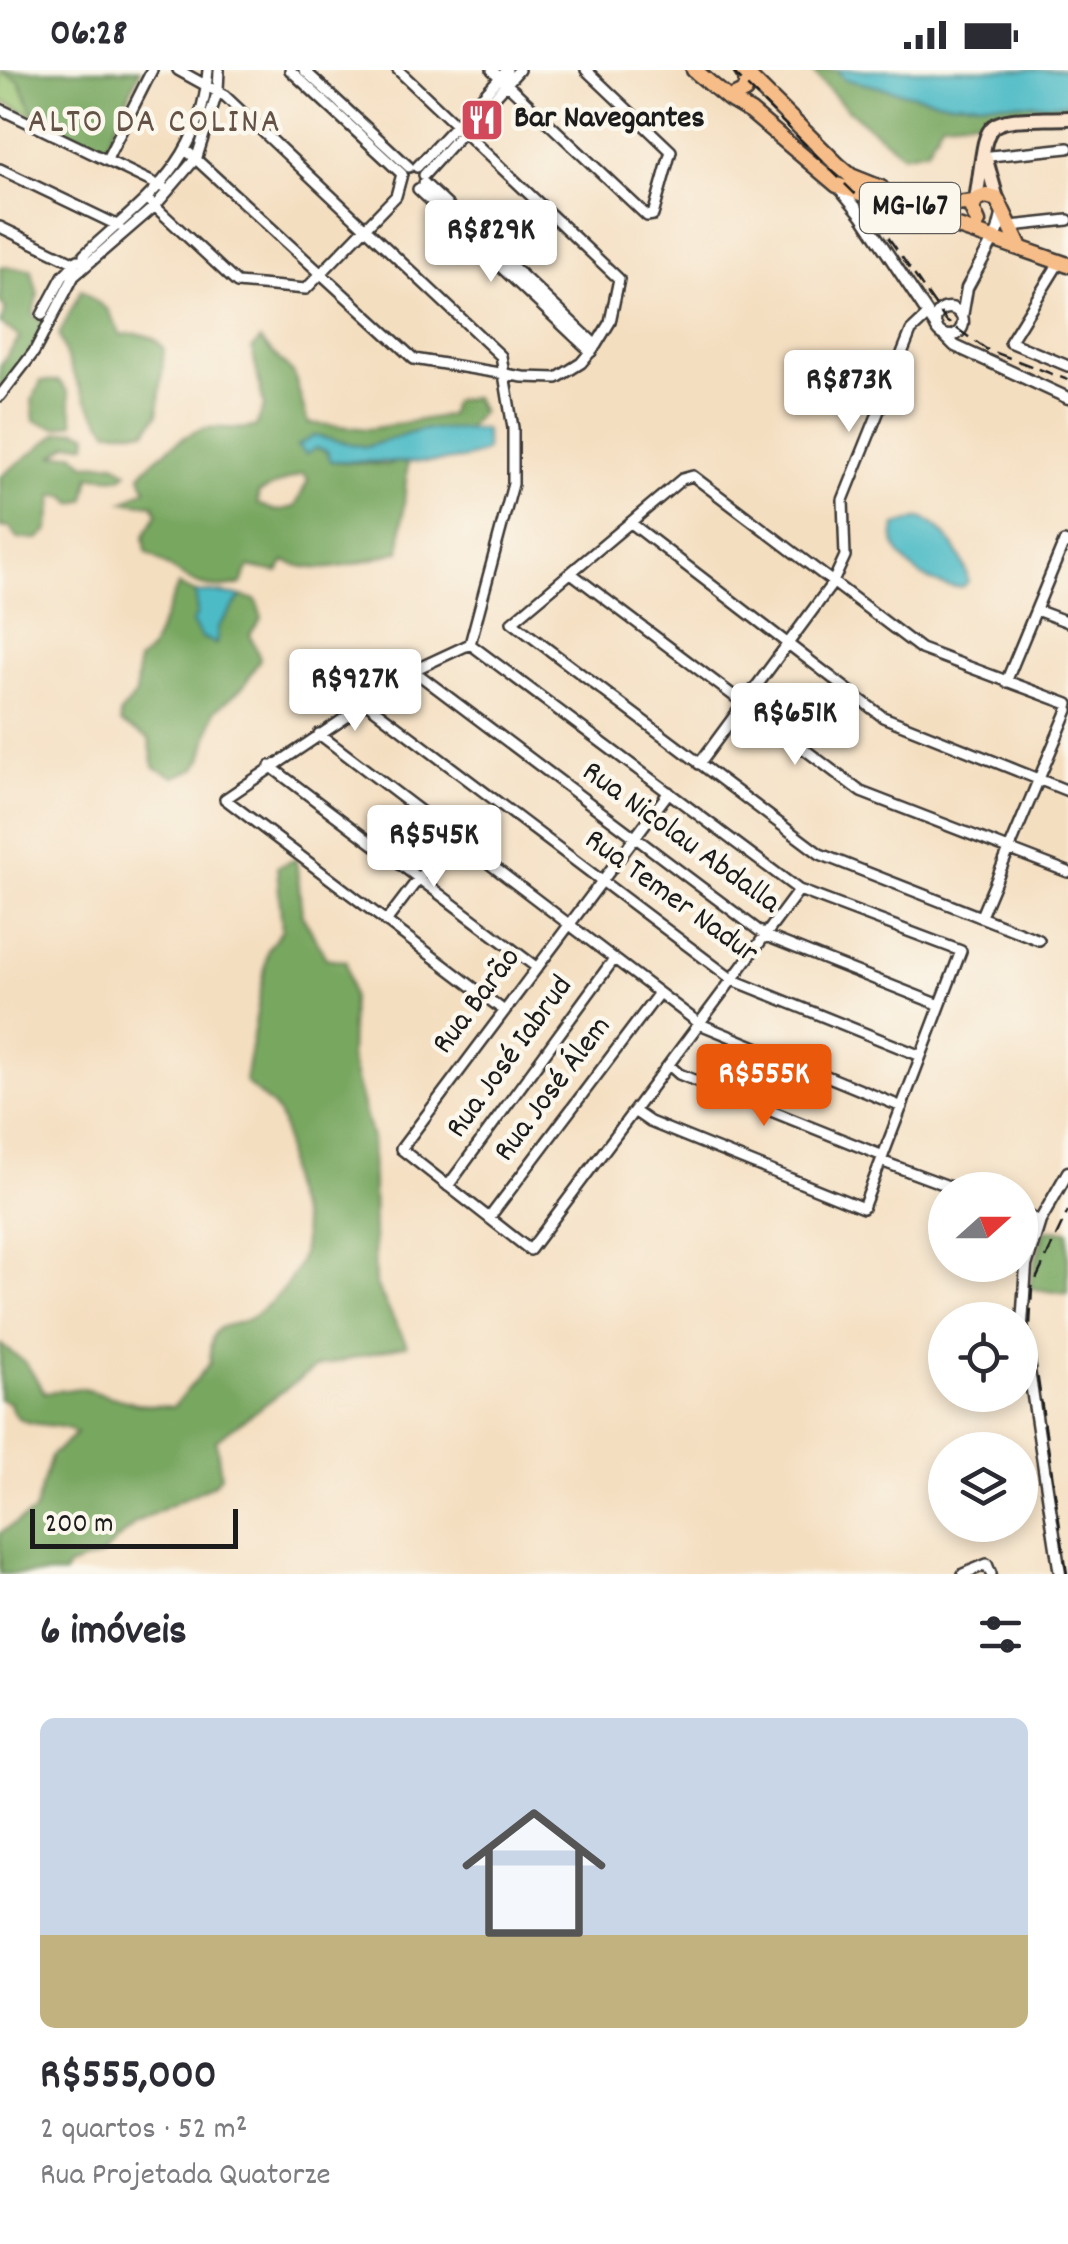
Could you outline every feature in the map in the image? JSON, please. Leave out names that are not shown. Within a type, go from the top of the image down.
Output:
[{"type":"main road","name":"MG-167","points":[[694,70],[837,185],[985,231],[1064,263]]},
{"type":"main road","points":[[720,70],[714,80],[723,96],[745,91],[747,80],[742,70]]},
{"type":"main road","points":[[742,70],[851,176],[926,203],[975,201],[985,134],[998,123],[1068,118]]},
{"type":"main road","points":[[983,154],[1018,245]]},
{"type":"main road","name":"MG-167","points":[[986,196],[1003,212],[985,231],[975,201],[986,196]]},
{"type":"street","points":[[107,159],[152,70]]},
{"type":"street","points":[[178,70],[218,90],[501,356],[513,428],[514,484],[470,644],[382,685],[366,702],[225,799],[504,1010]]},
{"type":"street","points":[[192,154],[208,70]]},
{"type":"street","points":[[42,315],[81,261],[152,203],[192,154],[218,90],[219,70]]},
{"type":"street","points":[[290,70],[593,348]]},
{"type":"street","points":[[304,70],[413,179]]},
{"type":"street","points":[[192,154],[414,359],[556,378],[593,348],[610,322],[621,283],[398,70]]},
{"type":"street","points":[[152,203],[237,283],[306,290],[413,179],[502,75],[520,70]]},
{"type":"street","points":[[502,75],[650,216],[672,153],[586,70]]},
{"type":"street","points":[[0,109],[165,189]]},
{"type":"street","points":[[983,154],[1068,148]]},
{"type":"street","points":[[0,169],[122,228]]},
{"type":"street","points":[[837,185],[936,313],[941,332],[954,346],[1068,398]]},
{"type":"street","points":[[941,332],[955,335],[962,321],[967,288],[982,256],[985,231],[1003,212],[1068,220]]},
{"type":"street","points":[[0,227],[81,261]]},
{"type":"street","points":[[0,396],[34,352],[81,261]]},
{"type":"street","points":[[1064,263],[1010,342],[1068,366]]},
{"type":"street","points":[[699,764],[832,584],[844,556],[843,500],[911,331],[967,288]]},
{"type":"street","points":[[936,313],[954,310],[973,352]]},
{"type":"street","points":[[981,916],[1068,707],[921,648],[693,476],[682,479],[512,622],[820,854],[1039,940]]},
{"type":"street","points":[[631,523],[884,718],[1068,791]]},
{"type":"street","points":[[1006,682],[1064,542],[1068,544]]},
{"type":"street","points":[[571,574],[861,792],[1068,872]]},
{"type":"street","points":[[1036,610],[1068,622]]},
{"type":"street","points":[[470,644],[798,890],[961,952],[863,1208],[650,1122],[634,1111]]},
{"type":"street","name":"Rua Nicolau Abdalla","points":[[414,671],[766,936],[940,1005]]},
{"type":"street","name":"Rua Temer Nadur","points":[[366,702],[733,980],[921,1056]]},
{"type":"street","points":[[319,734],[700,1024],[902,1106]]},
{"type":"street","points":[[270,766],[536,967]]},
{"type":"street","name":"Rua Barão","points":[[448,1186],[401,1148],[669,792]]},
{"type":"street","points":[[386,920],[451,836]]},
{"type":"street","points":[[448,1186],[530,1250],[798,890]]},
{"type":"street","name":"Rua José Iabrud","points":[[448,1186],[614,959]]},
{"type":"street","name":"Rua José Álem","points":[[488,1218],[659,993]]},
{"type":"street","points":[[669,1065],[679,1074],[928,1177]]},
{"type":"street","points":[[1060,1574],[1022,1324],[1026,1266],[1040,1221],[1068,1172]]},
{"type":"street","points":[[963,1574],[989,1569]]},
{"type":"green space","points":[[140,70],[105,149],[35,116],[19,80],[0,71]]},
{"type":"green space","points":[[811,70],[837,70],[845,79],[946,102],[1068,104],[1068,112],[942,122],[927,150],[903,155],[846,108]]},
{"type":"green space","points":[[0,71],[19,80],[35,116],[0,100]]},
{"type":"green space","points":[[0,267],[31,269],[38,294],[33,315],[44,322],[31,353],[0,393],[0,366],[20,337],[0,323],[6,309],[0,302]]},
{"type":"green space","points":[[81,290],[108,310],[121,335],[145,335],[164,349],[158,414],[146,431],[109,431],[73,374],[59,335]]},
{"type":"green space","points":[[260,340],[294,374],[308,423],[369,429],[449,415],[453,401],[474,397],[481,412],[467,429],[421,430],[366,447],[314,436],[316,448],[327,451],[332,461],[386,465],[408,459],[400,551],[328,568],[285,561],[278,572],[249,567],[241,584],[226,587],[201,585],[146,552],[144,536],[157,514],[154,505],[124,502],[146,489],[140,474],[183,438],[206,428],[256,426],[264,406],[252,349]],"holes":[[[303,473],[308,480],[295,507],[276,511],[258,504],[258,493]]]},
{"type":"green space","points":[[41,381],[59,381],[68,392],[74,423],[57,428],[34,421],[32,401]]},
{"type":"green space","points":[[76,430],[88,434],[87,444],[69,444],[53,456],[74,453],[85,464],[115,463],[127,472],[121,478],[90,476],[85,500],[73,504],[65,496],[54,495],[48,531],[38,539],[18,539],[10,528],[0,527],[0,477],[58,433]]},
{"type":"green space","points":[[178,585],[196,593],[197,614],[215,644],[218,627],[241,596],[256,600],[262,618],[250,634],[260,659],[244,686],[215,711],[202,759],[195,769],[174,777],[154,767],[149,739],[121,723],[120,714],[136,694],[138,661],[150,651]]},
{"type":"green space","points":[[296,859],[302,914],[326,958],[346,961],[352,996],[350,1057],[372,1139],[375,1283],[407,1345],[316,1367],[216,1440],[221,1476],[213,1485],[136,1522],[101,1556],[68,1567],[64,1574],[0,1574],[0,1533],[34,1512],[51,1456],[76,1433],[19,1419],[10,1403],[0,1399],[0,1344],[26,1363],[45,1393],[80,1388],[137,1404],[173,1407],[210,1363],[210,1347],[217,1330],[246,1320],[264,1308],[288,1283],[299,1263],[304,1234],[289,1182],[282,1123],[273,1107],[245,1081],[268,949],[282,930],[277,867]]},
{"type":"green space","points":[[1044,1230],[1068,1231],[1068,1294],[1029,1288],[1031,1282],[1038,1282],[1038,1253]]},
{"type":"water","points":[[837,70],[1068,70],[1068,104],[946,102],[844,79]]},
{"type":"water","points":[[421,430],[485,430],[486,450],[457,460],[331,461],[327,451],[316,448],[306,454],[297,446],[314,436],[366,447]]},
{"type":"water","points":[[920,518],[945,535],[958,553],[968,581],[964,586],[952,587],[926,578],[904,560],[894,537],[896,525]]},
{"type":"water","points":[[196,593],[241,596],[218,627],[216,644],[201,637],[192,623],[197,614]]},
{"type":"railway","points":[[731,70],[866,205],[946,321],[986,349],[1068,380]]},
{"type":"railway","points":[[1067,1574],[1030,1326],[1032,1288],[1068,1211]]},
{"type":"place","name":"Bar Navegantes","points":[[482,120]]},
{"type":"district","name":"ALTO DA COLINA","points":[[155,124]]}]
